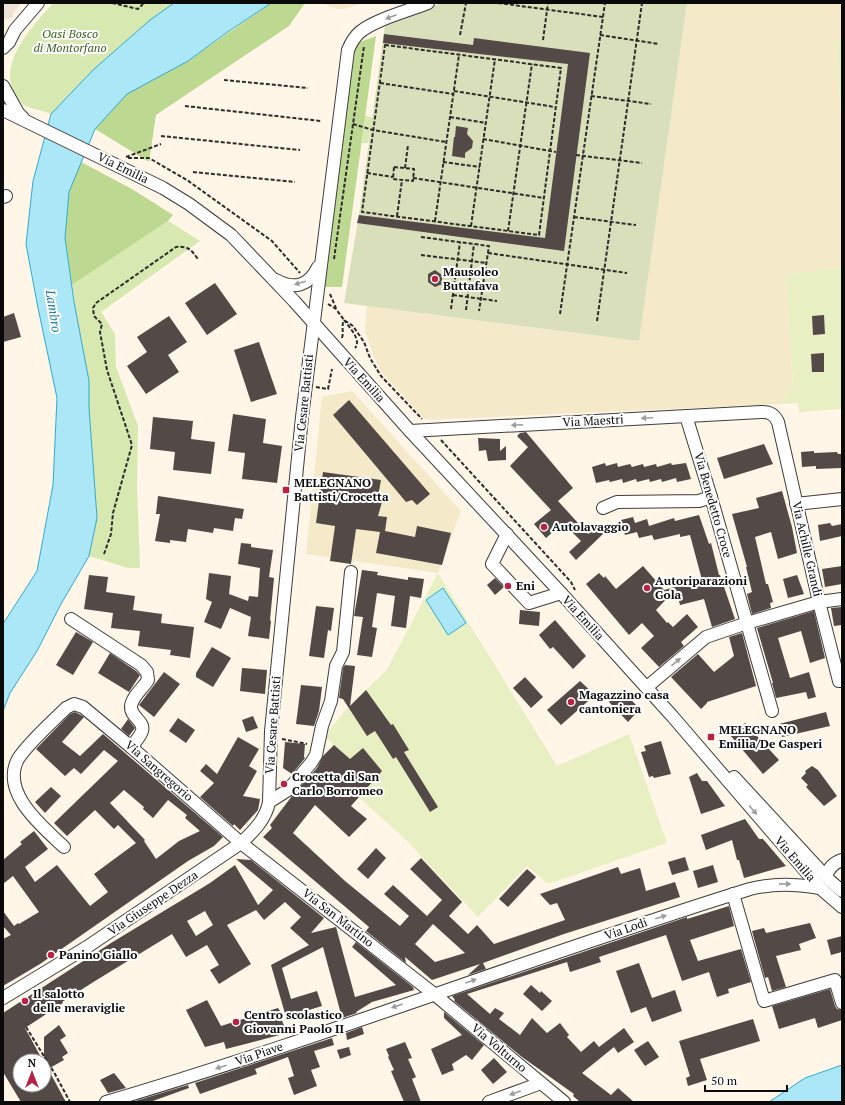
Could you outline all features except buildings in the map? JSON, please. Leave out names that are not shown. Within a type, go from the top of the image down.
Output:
[{"type":"street","points":[[3,46],[38,3]]},
{"type":"street","name":"Via Cesare Battisti","points":[[241,843],[252,833],[261,820],[267,811],[269,802],[272,713],[304,402],[348,50],[352,41],[359,32],[372,24],[428,3]]},
{"type":"street","points":[[3,86],[18,112],[26,120]]},
{"type":"street","name":"Via Emilia","points":[[3,110],[153,182],[189,204],[231,235],[410,431],[561,593],[673,717],[739,783],[823,882],[842,907]]},
{"type":"street","points":[[270,277],[283,284],[298,285],[310,280],[314,276],[321,262]]},
{"type":"street","name":"Via Maestri","points":[[410,431],[761,412],[768,412],[775,416]]},
{"type":"street","name":"Via Benedetto Croce","points":[[686,416],[711,497],[772,710]]},
{"type":"street","name":"Via Achille Grandi","points":[[775,416],[778,422],[819,602],[840,681]]},
{"type":"street","points":[[603,508],[616,502],[699,501],[711,497]]},
{"type":"street","points":[[796,504],[842,499]]},
{"type":"street","points":[[506,534],[492,564],[529,603],[561,593]]},
{"type":"street","points":[[269,802],[283,794],[314,759],[322,726],[331,701],[336,666],[342,652],[351,572]]},
{"type":"street","points":[[647,688],[706,638],[747,623],[819,602],[842,598]]},
{"type":"street","points":[[71,619],[144,667],[147,672],[148,680],[131,706],[134,715],[142,727],[141,733],[131,747]]},
{"type":"street","name":"Via Sangregorio","points":[[64,847],[23,805],[15,788],[14,774],[16,763],[24,752],[66,708],[74,704],[83,707],[241,843]]},
{"type":"street","name":"Via San Martino","points":[[241,843],[434,994]]},
{"type":"street","name":"Via Giuseppe Dezza","points":[[3,998],[87,947],[241,843]]},
{"type":"street","points":[[823,882],[832,866],[842,860]]},
{"type":"street","name":"Via Emilia","points":[[823,882],[842,891]]},
{"type":"street","name":"Via Lodi","points":[[434,994],[733,894],[776,884],[823,882]]},
{"type":"street","points":[[733,894],[764,1001],[835,980],[842,1003]]},
{"type":"street","name":"Via Volturno","points":[[434,994],[564,1102]]},
{"type":"street","name":"Via Piave","points":[[106,1102],[220,1068],[434,994]]},
{"type":"street","points":[[489,1102],[541,1083]]},
{"type":"path","points":[[112,3],[138,9],[144,3]]},
{"type":"path","points":[[460,35],[466,3]]},
{"type":"path","points":[[498,3],[603,17]]},
{"type":"path","points":[[543,40],[548,3]]},
{"type":"path","points":[[560,314],[605,3]]},
{"type":"path","points":[[597,321],[642,3]]},
{"type":"path","points":[[600,35],[659,44]]},
{"type":"path","points":[[334,263],[365,39]]},
{"type":"path","points":[[385,45],[495,59],[561,68],[539,235],[362,212],[385,45]]},
{"type":"path","points":[[435,221],[459,55]]},
{"type":"path","points":[[471,226],[495,59]]},
{"type":"path","points":[[508,231],[532,64]]},
{"type":"path","points":[[224,80],[308,88]]},
{"type":"path","points":[[380,83],[556,107]]},
{"type":"path","points":[[591,96],[651,104]]},
{"type":"path","points":[[185,106],[321,121]]},
{"type":"path","points":[[450,117],[486,123]]},
{"type":"path","points":[[353,124],[373,130],[446,142]]},
{"type":"path","points":[[161,136],[300,150]]},
{"type":"path","points":[[483,140],[556,152]]},
{"type":"path","points":[[125,158],[161,144]]},
{"type":"path","points":[[405,168],[408,145]]},
{"type":"path","points":[[576,155],[642,163]]},
{"type":"path","points":[[443,162],[480,167]]},
{"type":"path","points":[[393,177],[394,167],[414,170],[413,178]]},
{"type":"path","points":[[192,172],[295,182]]},
{"type":"path","points":[[367,173],[393,177],[392,179],[412,181],[413,178],[544,198]]},
{"type":"path","points":[[397,216],[402,180]]},
{"type":"path","points":[[574,217],[636,225]]},
{"type":"path","points":[[421,237],[489,246],[479,311]]},
{"type":"path","points":[[451,308],[460,242]]},
{"type":"path","points":[[466,310],[474,244]]},
{"type":"path","points":[[104,554],[111,534],[113,513],[132,445],[107,370],[100,332],[102,324],[94,316],[93,308],[96,303],[176,247],[184,246],[190,249],[198,259]]},
{"type":"path","points":[[488,253],[627,273]]},
{"type":"path","points":[[421,255],[487,263]]},
{"type":"path","points":[[330,294],[336,309]]},
{"type":"path","points":[[453,295],[497,301]]},
{"type":"path","points":[[344,320],[358,340],[358,345],[355,348]]},
{"type":"path","points":[[328,389],[332,369]]},
{"type":"path","points":[[281,739],[318,746]]},
{"type":"path","points":[[26,1027],[55,1074],[70,1102]]},
{"type":"shaded area","points":[[3,3],[21,3],[13,14],[13,17],[3,20]]},
{"type":"shaded area","points":[[320,3],[362,3],[345,9],[337,9]]},
{"type":"shaded area","points":[[687,3],[842,3],[842,40],[835,41],[842,123],[842,267],[786,275],[793,386],[781,404],[428,420],[423,418],[382,373],[375,360],[365,331],[367,306],[639,341]]},
{"type":"shaded area","points":[[352,391],[461,511],[438,573],[306,554],[322,397]]},
{"type":"green space","name":"Oasi Bosco di Montorfano","points":[[53,3],[174,3],[125,42],[80,84],[51,114],[22,104],[13,91],[10,79],[11,67],[21,43]]},
{"type":"green space","points":[[271,3],[305,3],[289,26],[156,115],[149,162],[95,129],[127,93],[188,61]]},
{"type":"green space","points":[[442,3],[687,3],[639,341],[344,303],[359,215],[385,24]]},
{"type":"green space","points":[[376,36],[342,287],[324,287],[355,44]]},
{"type":"green space","points":[[835,40],[842,40],[842,123]]},
{"type":"green space","points":[[365,116],[373,117],[368,143],[362,143]]},
{"type":"green space","points":[[81,162],[132,189],[173,215],[168,221],[72,285],[65,238],[69,192]]},
{"type":"green space","points":[[168,221],[200,241],[101,312],[115,334],[116,367],[138,426],[137,486],[140,568],[128,568],[89,556],[97,518],[89,408],[89,381],[72,285]]},
{"type":"green space","points":[[842,267],[842,409],[799,412],[798,403],[781,404],[793,386],[786,275]]},
{"type":"green space","points":[[438,573],[557,766],[629,734],[667,843],[548,884],[527,866],[478,917],[407,841],[319,761],[334,745],[324,736],[348,707],[386,671]]},
{"type":"water","name":"Lambro","points":[[174,3],[271,3],[188,61],[127,94],[95,129],[69,192],[65,238],[74,302],[89,381],[89,408],[97,518],[89,556],[61,604],[37,651],[10,693],[3,711],[3,624],[37,571],[53,485],[57,398],[26,244],[33,181],[51,114],[93,70],[150,20]]},
{"type":"water","points":[[443,588],[466,623],[448,635],[426,600]]},
{"type":"water","points":[[842,1065],[842,1102],[769,1102],[805,1078]]},
{"type":"place","name":"Mausoleo Buttafava","points":[[435,279]]},
{"type":"place","name":"MELEGNANO Battisti/Crocetta","points":[[286,490]]},
{"type":"place","name":"Autolavaggio","points":[[544,527]]},
{"type":"place","name":"Eni","points":[[508,586]]},
{"type":"place","name":"Autoriparazioni Gola","points":[[647,588]]},
{"type":"place","name":"Magazzino casa cantoniera","points":[[571,702]]},
{"type":"place","name":"MELEGNANO Emilia/De Gasperi","points":[[711,737]]},
{"type":"place","name":"Crocetta di San Carlo Borromeo","points":[[284,784]]},
{"type":"place","name":"Panino Giallo","points":[[51,955]]},
{"type":"place","name":"Il salotto delle meraviglie","points":[[25,1001]]},
{"type":"place","name":"Centro scolastico Giovanni Paolo II","points":[[236,1022]]}]
